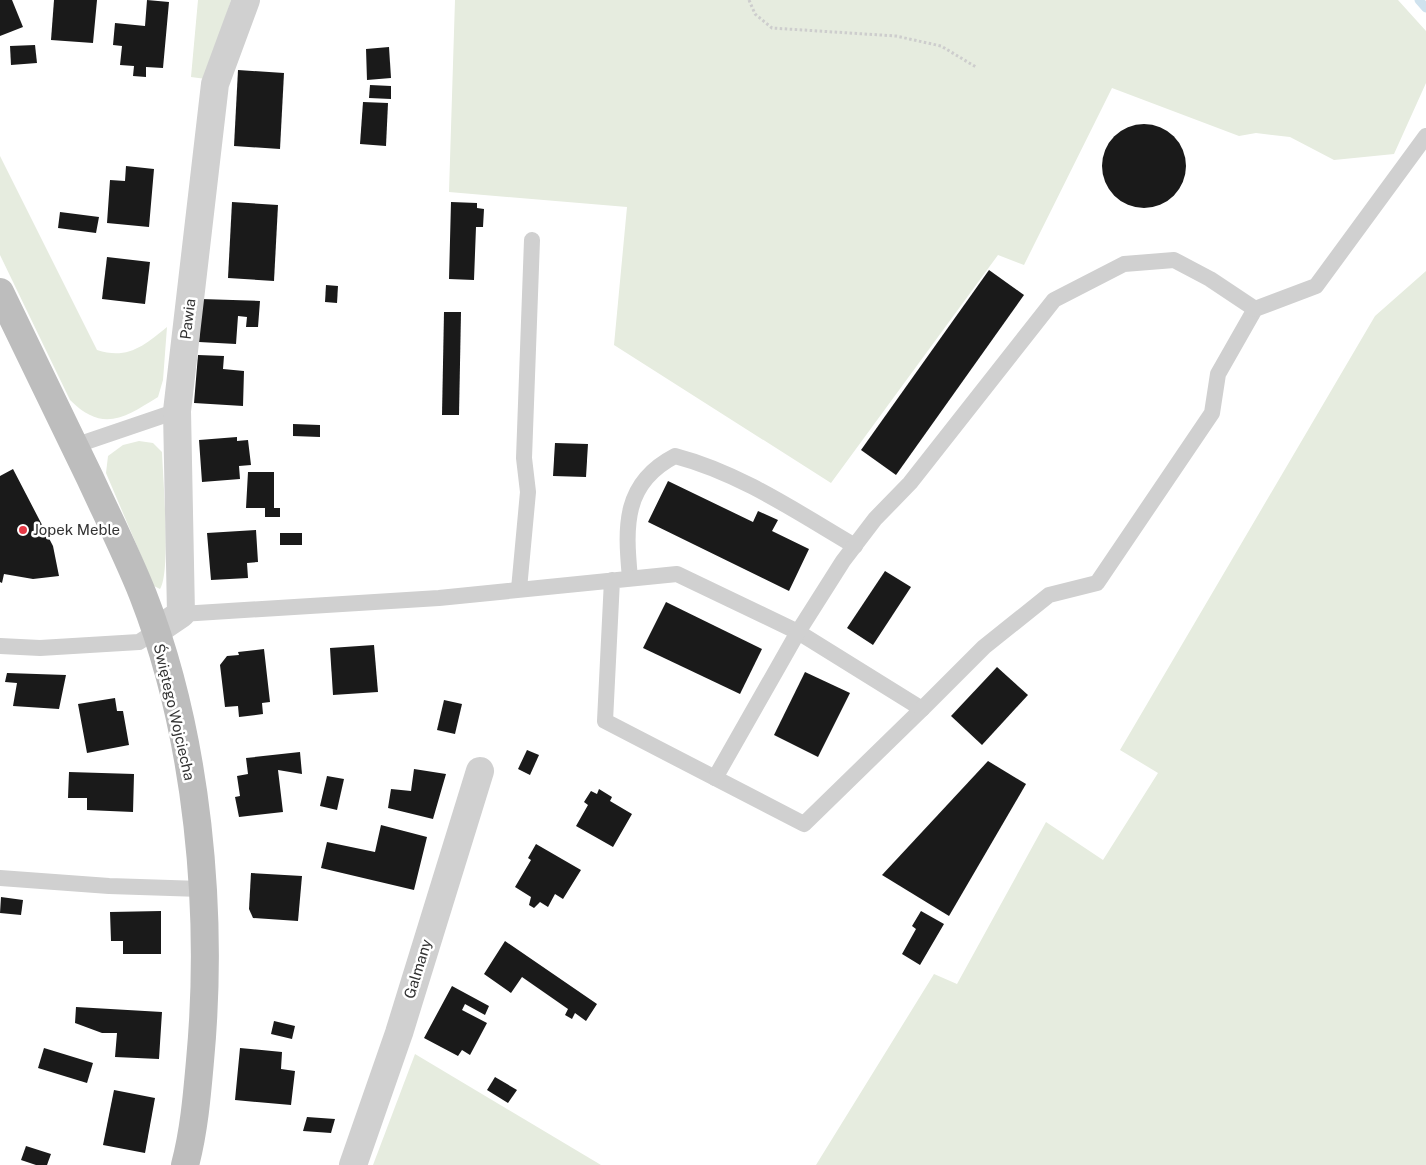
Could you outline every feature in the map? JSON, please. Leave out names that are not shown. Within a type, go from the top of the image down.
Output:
[{"type":"street","name":"Pawia","points":[[182,614],[177,411],[215,84],[246,0]]},
{"type":"street","name":"Świętego Wojciecha","points":[[0,292],[128,560],[156,631],[178,713],[191,782],[201,864],[205,958],[203,1034],[197,1098],[185,1165]]},
{"type":"street","points":[[156,631],[182,614]]},
{"type":"street","name":"Galmany","points":[[353,1165],[402,1024],[480,771]]},
{"type":"lane","points":[[612,580],[605,721],[804,824],[984,647],[1049,595],[1097,583],[1212,413],[1218,374],[1255,309],[1316,286],[1426,136]]},
{"type":"lane","points":[[519,588],[528,492],[524,458],[532,240]]},
{"type":"lane","points":[[715,778],[798,632],[854,546],[874,519],[910,483],[1054,300],[1124,264],[1174,260],[1210,279],[1255,309]]},
{"type":"lane","points":[[74,446],[177,411]]},
{"type":"lane","points":[[630,578],[627,517],[636,494],[656,466],[675,456],[705,464],[755,488],[854,546]]},
{"type":"lane","points":[[182,614],[439,598],[519,588],[677,574],[798,632],[922,709]]},
{"type":"lane","points":[[0,646],[40,648],[139,642],[156,631]]},
{"type":"lane","points":[[0,878],[109,886],[201,889]]},
{"type":"path","points":[[749,0],[755,14],[772,28],[896,36],[940,46],[976,67]]},
{"type":"shaded area","points":[[198,0],[231,0],[206,79],[191,77]]},
{"type":"shaded area","points":[[455,0],[1398,0],[1426,31],[1426,83],[1394,154],[1334,160],[1290,137],[1256,133],[1239,136],[1112,88],[1024,265],[998,255],[831,483],[614,345],[627,207],[449,192]]},
{"type":"shaded area","points":[[0,156],[97,350],[108,353],[126,352],[143,345],[167,327],[163,380],[158,397],[135,411],[114,419],[103,419],[82,410],[70,400],[0,255]]},
{"type":"shaded area","points":[[1426,271],[1426,1165],[816,1165],[934,974],[957,984],[1046,822],[1103,860],[1158,773],[1120,750],[1375,316]]},
{"type":"shaded area","points":[[139,441],[153,443],[162,452],[166,545],[163,580],[160,589],[154,586],[106,473],[108,456],[123,445]]},
{"type":"shaded area","points":[[415,1054],[601,1165],[373,1165]]},
{"type":"building","points":[[0,0],[12,0],[23,27],[0,36]]},
{"type":"building","points":[[54,0],[97,0],[93,43],[51,40]]},
{"type":"building","points":[[147,0],[169,2],[163,68],[146,67],[146,77],[133,76],[134,66],[120,65],[122,46],[113,45],[115,23],[145,26]]},
{"type":"building","points":[[35,45],[37,63],[11,65],[10,46]]},
{"type":"building","points":[[389,47],[391,78],[367,80],[366,49]]},
{"type":"building","points":[[238,70],[284,73],[280,149],[234,146]]},
{"type":"building","points":[[370,85],[391,86],[391,99],[369,98]]},
{"type":"building","points":[[363,102],[388,103],[386,146],[360,144]]},
{"type":"building","points":[[1144,124],[1160,127],[1179,143],[1183,150],[1186,166],[1183,182],[1167,201],[1160,205],[1144,208],[1128,205],[1109,189],[1105,182],[1102,166],[1105,150],[1121,131],[1128,127]]},
{"type":"building","points":[[126,166],[154,169],[149,227],[107,223],[110,180],[125,181]]},
{"type":"building","points":[[232,202],[278,205],[274,281],[228,278]]},
{"type":"building","points":[[451,202],[477,203],[477,208],[484,209],[483,227],[476,227],[474,280],[449,279]]},
{"type":"building","points":[[60,212],[99,217],[96,233],[58,228]]},
{"type":"building","points":[[107,257],[150,262],[145,304],[102,299]]},
{"type":"building","points":[[989,270],[1024,295],[896,475],[861,450]]},
{"type":"building","points":[[326,285],[338,286],[337,303],[325,302]]},
{"type":"building","points":[[201,299],[260,301],[258,327],[246,327],[247,317],[238,316],[236,344],[199,342]]},
{"type":"building","points":[[444,312],[461,312],[459,415],[442,415]]},
{"type":"building","points":[[198,355],[224,356],[223,369],[244,371],[243,406],[194,403]]},
{"type":"building","points":[[293,424],[320,425],[320,437],[293,436]]},
{"type":"building","points":[[237,437],[237,441],[248,440],[251,465],[239,466],[240,479],[202,482],[199,440]]},
{"type":"building","points":[[555,443],[588,444],[586,477],[553,476]]},
{"type":"building","name":"Jopek Meble","points":[[13,469],[53,546],[59,576],[33,579],[4,574],[2,583],[0,582],[0,476]]},
{"type":"building","points":[[248,472],[274,472],[274,508],[280,508],[280,517],[265,517],[265,508],[246,508]]},
{"type":"building","points":[[668,481],[753,522],[758,511],[778,520],[772,531],[809,549],[789,591],[648,522]]},
{"type":"building","points":[[256,530],[258,562],[247,563],[248,578],[211,580],[207,533]]},
{"type":"building","points":[[280,533],[302,533],[302,545],[280,545]]},
{"type":"building","points":[[885,571],[911,587],[873,645],[847,628]]},
{"type":"building","points":[[666,602],[762,649],[740,694],[643,648]]},
{"type":"building","points":[[374,645],[378,692],[333,695],[330,648]]},
{"type":"building","points":[[264,649],[270,702],[262,703],[263,714],[239,717],[238,706],[225,707],[220,665],[227,656],[239,655],[238,652]]},
{"type":"building","points":[[997,667],[1028,695],[982,745],[951,716]]},
{"type":"building","points":[[805,672],[850,693],[818,757],[774,735]]},
{"type":"building","points":[[7,673],[66,675],[59,709],[13,706],[17,683],[5,682]]},
{"type":"building","points":[[115,698],[117,711],[123,711],[129,745],[87,753],[78,704]]},
{"type":"building","points":[[444,700],[462,704],[455,734],[437,730]]},
{"type":"building","points":[[527,750],[539,755],[530,775],[518,769]]},
{"type":"building","points":[[300,752],[302,774],[278,770],[283,812],[239,817],[235,797],[240,796],[237,776],[248,774],[246,758]]},
{"type":"building","points":[[988,761],[1026,784],[949,916],[882,875]]},
{"type":"building","points":[[414,769],[446,774],[433,819],[388,808],[391,789],[411,791]]},
{"type":"building","points":[[69,772],[134,774],[133,812],[87,810],[87,798],[68,798]]},
{"type":"building","points":[[327,776],[344,779],[337,810],[320,806]]},
{"type":"building","points":[[599,789],[612,797],[610,801],[632,814],[613,847],[576,826],[588,805],[584,802],[591,791],[597,794]]},
{"type":"building","points":[[381,825],[427,837],[414,890],[321,868],[327,842],[375,852]]},
{"type":"building","points":[[536,844],[581,870],[563,899],[555,894],[548,907],[540,902],[534,908],[529,905],[531,897],[515,887],[531,860],[528,858]]},
{"type":"building","points":[[251,873],[302,876],[298,921],[253,918],[249,909]]},
{"type":"building","points":[[1,897],[23,900],[21,915],[0,913]]},
{"type":"building","points":[[161,911],[161,954],[123,954],[123,941],[111,941],[110,912]]},
{"type":"building","points":[[921,911],[944,924],[920,965],[902,954],[916,929],[912,926]]},
{"type":"building","points":[[505,941],[597,1004],[586,1021],[575,1013],[572,1019],[565,1015],[568,1009],[522,977],[511,993],[484,974]]},
{"type":"building","points":[[452,986],[489,1006],[485,1015],[465,1004],[462,1010],[487,1023],[470,1055],[462,1050],[458,1056],[424,1038]]},
{"type":"building","points":[[76,1007],[162,1012],[159,1059],[115,1057],[117,1033],[102,1033],[75,1023]]},
{"type":"building","points":[[274,1021],[295,1026],[292,1039],[271,1034]]},
{"type":"building","points":[[44,1048],[93,1063],[87,1083],[38,1068]]},
{"type":"building","points":[[240,1048],[282,1052],[281,1069],[295,1071],[291,1105],[235,1100]]},
{"type":"building","points":[[495,1077],[517,1090],[508,1103],[487,1090]]},
{"type":"building","points":[[114,1090],[155,1098],[145,1153],[103,1145]]},
{"type":"building","points":[[307,1117],[335,1119],[331,1133],[303,1131]]},
{"type":"building","points":[[26,1146],[51,1154],[47,1165],[36,1165],[21,1160]]},
{"type":"waterway","points":[[1419,0],[1426,8]]},
{"type":"place","name":"Jopek Meble","points":[[23,530]]}]
